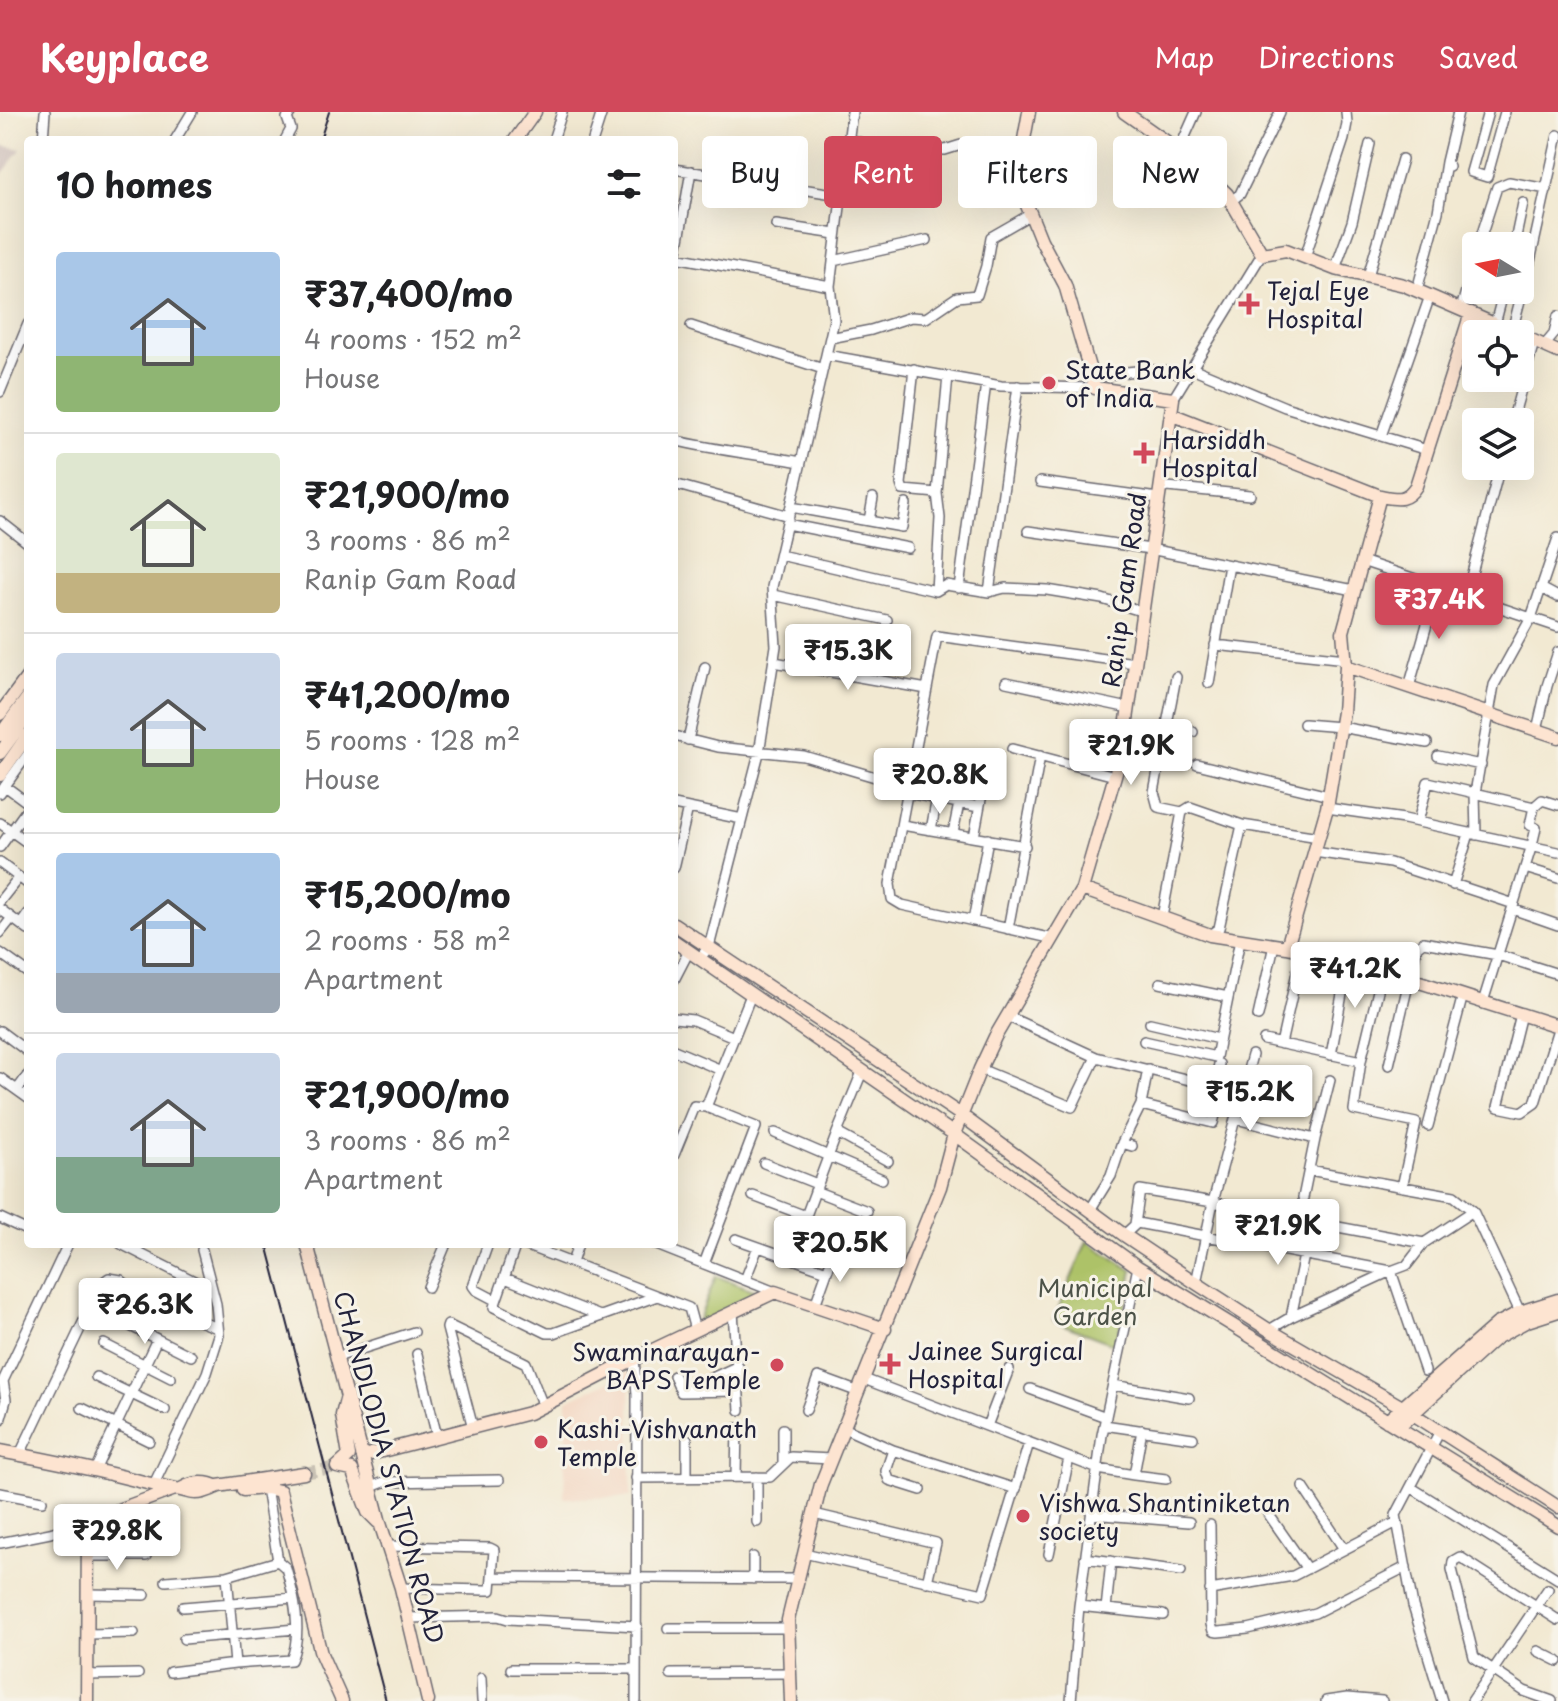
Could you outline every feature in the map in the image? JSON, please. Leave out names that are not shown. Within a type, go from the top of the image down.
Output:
[{"type":"street","points":[[43,136],[45,112]]},
{"type":"street","points":[[177,136],[192,112]]},
{"type":"street","points":[[287,136],[291,129],[287,118],[291,112]]},
{"type":"street","points":[[518,136],[535,112]]},
{"type":"street","points":[[554,136],[562,112]]},
{"type":"street","points":[[594,136],[602,112]]},
{"type":"street","points":[[848,136],[852,112]]},
{"type":"street","points":[[1026,136],[1029,112]]},
{"type":"street","points":[[1124,112],[1159,136]]},
{"type":"street","points":[[1185,136],[1196,112]]},
{"type":"street","points":[[1231,201],[1240,194],[1280,112]]},
{"type":"street","points":[[1305,257],[1344,139],[1346,112]]},
{"type":"street","points":[[1417,290],[1438,212],[1458,112]]},
{"type":"street","points":[[1488,112],[1471,172],[1487,177],[1505,112]]},
{"type":"street","points":[[1519,320],[1558,135]]},
{"type":"street","points":[[1335,269],[1352,222],[1370,144]]},
{"type":"street","points":[[1368,276],[1402,159]]},
{"type":"street","points":[[678,169],[824,192]]},
{"type":"street","points":[[678,243],[691,171]]},
{"type":"street","points":[[1483,232],[1497,187],[1509,182],[1547,189]]},
{"type":"street","points":[[1227,194],[1262,254]]},
{"type":"street","points":[[1517,232],[1523,203]]},
{"type":"street","points":[[678,975],[694,955],[709,947],[759,753],[776,646],[773,595],[834,320],[830,286],[839,208]]},
{"type":"street","points":[[1028,208],[1065,285],[1093,383]]},
{"type":"street","points":[[830,338],[871,330],[911,317],[926,318],[957,297],[977,295],[991,237],[1031,214]]},
{"type":"street","points":[[776,225],[836,234]]},
{"type":"street","points":[[833,261],[927,240]]},
{"type":"street","points":[[1093,383],[1173,399],[1262,254],[1286,250],[1335,269],[1417,290],[1486,320]]},
{"type":"street","points":[[678,261],[830,286]]},
{"type":"street","points":[[1381,436],[1430,296]]},
{"type":"street","points":[[1171,414],[1380,496],[1401,500],[1410,496],[1416,486],[1467,304]]},
{"type":"street","points":[[1517,408],[1539,344],[1554,334],[1558,316]]},
{"type":"street","points":[[691,326],[823,369]]},
{"type":"street","points":[[0,392],[24,335]]},
{"type":"street","points":[[1534,342],[1558,352]]},
{"type":"street","points":[[826,355],[1018,386],[1093,383],[1150,370],[1190,372],[1285,407],[1427,450]]},
{"type":"street","points":[[914,369],[901,484],[903,490],[937,493]]},
{"type":"street","points":[[936,591],[940,518],[937,493],[948,376]]},
{"type":"street","points":[[959,588],[986,383]]},
{"type":"street","points":[[989,592],[1018,386]]},
{"type":"street","name":"Ranip Gam Road","points":[[791,1701],[788,1628],[821,1484],[885,1329],[944,1175],[954,1134],[980,1069],[1082,889],[1123,748],[1173,399]]},
{"type":"street","points":[[678,441],[725,452],[740,451],[801,462]]},
{"type":"street","points":[[1466,596],[1496,480]]},
{"type":"street","points":[[1040,482],[1158,494],[1167,487],[1250,495]]},
{"type":"street","points":[[678,485],[908,548]]},
{"type":"street","points":[[1258,1016],[1328,802],[1341,727],[1346,663],[1343,632],[1380,496]]},
{"type":"street","points":[[869,521],[873,498]]},
{"type":"street","points":[[789,516],[869,521],[902,527],[906,504]]},
{"type":"street","points":[[0,521],[24,540]]},
{"type":"street","points":[[1028,531],[1150,549],[1354,590]]},
{"type":"street","points":[[1453,885],[1472,834],[1475,793],[1494,685],[1531,618],[1558,538]]},
{"type":"street","points":[[780,555],[936,591],[946,585],[989,592],[1005,588],[1047,590],[1102,599],[1141,611]]},
{"type":"street","points":[[1362,561],[1558,627]]},
{"type":"street","points":[[1209,683],[1229,565]]},
{"type":"street","points":[[1409,687],[1438,586]]},
{"type":"street","points":[[1541,588],[1558,597]]},
{"type":"street","points":[[773,595],[887,620]]},
{"type":"street","points":[[1054,939],[902,905],[892,899],[890,884],[937,636],[1135,663]]},
{"type":"street","points":[[1215,645],[1346,663],[1558,737]]},
{"type":"street","points":[[1537,730],[1558,652]]},
{"type":"street","points":[[774,662],[927,689]]},
{"type":"street","points":[[688,740],[705,667]]},
{"type":"street","points":[[1176,677],[1154,792],[1158,807],[1182,812],[1190,807],[1242,825],[1319,837]]},
{"type":"street","points":[[0,714],[24,681]]},
{"type":"street","points":[[1006,682],[1129,708]]},
{"type":"street","points":[[0,735],[24,702]]},
{"type":"street","points":[[0,753],[24,720]]},
{"type":"street","points":[[1304,724],[1341,727],[1427,743]]},
{"type":"street","points":[[1167,727],[1193,732]]},
{"type":"street","points":[[678,737],[718,747],[804,756],[936,799],[979,807]]},
{"type":"street","points":[[2,784],[24,743]]},
{"type":"street","points":[[1012,749],[1115,776]]},
{"type":"street","points":[[1008,929],[1040,756]]},
{"type":"street","points":[[1438,756],[1481,765]]},
{"type":"street","points":[[2,784],[24,762]]},
{"type":"street","points":[[1197,764],[1361,811],[1558,852]]},
{"type":"street","points":[[913,765],[989,778],[979,807],[974,837]]},
{"type":"street","points":[[931,830],[942,770]]},
{"type":"street","points":[[953,833],[965,774]]},
{"type":"street","points":[[1418,822],[1428,782],[1534,807]]},
{"type":"street","points":[[2,784],[24,802]]},
{"type":"street","points":[[1483,1002],[1532,845],[1536,828],[1530,825],[1534,807],[1542,800],[1558,805]]},
{"type":"street","points":[[678,806],[742,819]]},
{"type":"street","points":[[678,851],[688,808]]},
{"type":"street","points":[[0,847],[24,811]]},
{"type":"street","points":[[1162,917],[1182,812]]},
{"type":"street","points":[[0,823],[24,840]]},
{"type":"street","points":[[902,825],[1025,846]]},
{"type":"street","points":[[1210,935],[1219,928],[1242,825]]},
{"type":"street","points":[[973,921],[988,839]]},
{"type":"street","points":[[1314,852],[1390,863],[1558,925]]},
{"type":"street","points":[[0,863],[24,878],[0,901]]},
{"type":"street","points":[[1525,868],[1558,878]]},
{"type":"street","points":[[1082,889],[1210,935],[1302,950],[1383,970],[1521,1014],[1558,1028],[1535,1103],[1522,1112],[1498,1107],[1521,1014]]},
{"type":"street","points":[[0,909],[12,918],[24,921]]},
{"type":"street","points":[[0,933],[12,918]]},
{"type":"street","points":[[678,927],[961,1115],[1124,1235],[1196,1283],[1269,1330],[1407,1410],[1558,1507]]},
{"type":"street","points":[[1144,1041],[1216,1057],[1240,940]]},
{"type":"street","points":[[1389,1065],[1417,947],[1423,942],[1498,955],[1558,974]]},
{"type":"street","points":[[678,944],[954,1134],[1138,1267],[1558,1526]]},
{"type":"street","points":[[1281,1044],[1302,950]]},
{"type":"street","points":[[0,953],[24,969]]},
{"type":"street","points":[[1331,1055],[1348,961]]},
{"type":"street","points":[[1383,970],[1361,1061],[1354,1110],[1416,1123],[1402,1187]]},
{"type":"street","points":[[1160,983],[1228,997]]},
{"type":"street","points":[[706,1107],[751,995]]},
{"type":"street","points":[[1428,1126],[1463,995]]},
{"type":"street","points":[[1009,1017],[1096,1057],[1222,1088],[1213,1123],[1141,1105]]},
{"type":"street","points":[[678,1018],[693,1020],[734,1037]]},
{"type":"street","points":[[1150,1023],[1219,1039]]},
{"type":"street","points":[[0,1032],[24,1049]]},
{"type":"street","points":[[1264,1040],[1361,1061]]},
{"type":"street","points":[[678,1052],[721,1070]]},
{"type":"street","points":[[1196,1283],[1213,1202],[1252,1055]]},
{"type":"street","points":[[980,1069],[1072,1107],[1096,1057]]},
{"type":"street","points":[[1214,1086],[1219,1064]]},
{"type":"street","points":[[1090,1210],[1127,1144],[1141,1105],[1148,1069]]},
{"type":"street","points":[[856,1241],[804,1221],[862,1072]]},
{"type":"street","points":[[1248,1072],[1296,1084]]},
{"type":"street","points":[[0,1078],[24,1095]]},
{"type":"street","points":[[17,1090],[24,1080]]},
{"type":"street","points":[[1303,1198],[1330,1080]]},
{"type":"street","points":[[678,1144],[694,1106],[706,1107],[756,1127],[704,1264]]},
{"type":"street","points":[[678,1117],[687,1120]]},
{"type":"street","points":[[1236,1119],[1315,1139]]},
{"type":"street","points":[[775,1133],[882,1179]]},
{"type":"street","points":[[837,1133],[888,1161]]},
{"type":"street","points":[[764,1163],[867,1211]]},
{"type":"street","points":[[1309,1170],[1454,1196],[1473,1211],[1520,1312]]},
{"type":"street","points":[[1124,1235],[1135,1224],[1140,1190],[1424,1243]]},
{"type":"street","points":[[753,1196],[806,1216]]},
{"type":"street","points":[[1269,1330],[1407,1265],[1424,1243],[1473,1211]]},
{"type":"street","points":[[0,1218],[24,1229]]},
{"type":"street","points":[[1291,1317],[1311,1222]]},
{"type":"street","points":[[1135,1224],[1391,1271]]},
{"type":"street","points":[[736,1239],[827,1271]]},
{"type":"street","points":[[745,1280],[758,1247]]},
{"type":"street","points":[[0,1421],[6,1400],[3,1381],[62,1248]]},
{"type":"street","points":[[129,1248],[212,1290]]},
{"type":"street","name":"CHANDLODIA STATION ROAD","points":[[308,1248],[386,1546],[401,1588],[428,1701]]},
{"type":"street","points":[[428,1287],[444,1248]]},
{"type":"street","points":[[487,1248],[473,1286],[495,1300]]},
{"type":"street","points":[[515,1248],[495,1300],[495,1308],[547,1333],[657,1296]]},
{"type":"street","points":[[533,1248],[689,1308],[695,1330]]},
{"type":"street","points":[[572,1263],[577,1248]]},
{"type":"street","points":[[664,1248],[775,1292],[885,1329]]},
{"type":"street","points":[[154,1484],[207,1373],[219,1335],[202,1250]]},
{"type":"street","points":[[815,1305],[834,1252]]},
{"type":"street","points":[[1071,1701],[1079,1606],[1105,1421],[1138,1267]]},
{"type":"street","points":[[1391,1271],[1425,1371]]},
{"type":"street","points":[[20,1454],[102,1283],[109,1278],[121,1280],[140,1296],[217,1328]]},
{"type":"street","points":[[505,1278],[600,1316]]},
{"type":"street","points":[[363,1456],[529,1413],[775,1292]]},
{"type":"street","points":[[1392,1424],[1468,1347],[1497,1324],[1520,1312],[1558,1300]]},
{"type":"street","points":[[1407,1410],[1496,1338],[1527,1321],[1558,1311]]},
{"type":"street","points":[[733,1312],[740,1410]]},
{"type":"street","points":[[116,1319],[191,1356]]},
{"type":"street","points":[[473,1428],[448,1325],[526,1363],[543,1406]]},
{"type":"street","points":[[337,1357],[414,1332]]},
{"type":"street","points":[[95,1470],[157,1339]]},
{"type":"street","points":[[104,1344],[171,1378]]},
{"type":"street","points":[[417,1354],[437,1437]]},
{"type":"street","points":[[634,1359],[636,1701]]},
{"type":"street","points":[[681,1392],[738,1366]]},
{"type":"street","points":[[987,1426],[1009,1369]]},
{"type":"street","points":[[674,1376],[681,1392]]},
{"type":"street","points":[[96,1377],[165,1410]]},
{"type":"street","points":[[806,1410],[818,1377],[859,1392]]},
{"type":"street","points":[[864,1379],[1098,1469],[1166,1479]]},
{"type":"street","points":[[1113,1385],[1189,1398]]},
{"type":"street","points":[[1030,1389],[1105,1421],[1193,1438]]},
{"type":"street","points":[[681,1392],[739,1391]]},
{"type":"street","points":[[347,1396],[342,1415],[349,1454],[337,1467],[352,1470],[368,1513],[380,1523]]},
{"type":"street","points":[[82,1408],[149,1441]]},
{"type":"street","points":[[736,1476],[737,1428]]},
{"type":"street","points":[[844,1428],[893,1450],[1016,1489]]},
{"type":"street","points":[[783,1429],[783,1464]]},
{"type":"street","points":[[1134,1475],[1142,1430]]},
{"type":"street","points":[[1440,1431],[1396,1515],[1413,1606],[1442,1701]]},
{"type":"street","points":[[687,1439],[687,1476]]},
{"type":"street","points":[[804,1553],[983,1594],[1029,1443]]},
{"type":"street","points":[[893,1450],[886,1471],[889,1480],[921,1490]]},
{"type":"street","points":[[0,1451],[181,1488],[190,1493],[304,1473]]},
{"type":"street","points":[[636,1478],[770,1477],[791,1457],[831,1459]]},
{"type":"street","points":[[1049,1554],[1069,1458]]},
{"type":"street","points":[[757,1477],[757,1522]]},
{"type":"street","points":[[371,1487],[384,1482],[499,1480]]},
{"type":"street","points":[[218,1486],[227,1492],[266,1488],[280,1491],[321,1654],[342,1701]]},
{"type":"street","points":[[1303,1487],[1344,1549]]},
{"type":"street","points":[[0,1543],[50,1533],[181,1488]]},
{"type":"street","points":[[170,1672],[291,1660],[296,1629],[293,1598],[286,1568],[278,1561],[266,1488]]},
{"type":"street","points":[[1412,1488],[1558,1579]]},
{"type":"street","points":[[0,1493],[42,1501]]},
{"type":"street","points":[[1267,1512],[1307,1569]]},
{"type":"street","points":[[814,1514],[936,1543],[927,1582]]},
{"type":"street","points":[[1092,1514],[1189,1522]]},
{"type":"street","points":[[87,1701],[88,1521]]},
{"type":"street","points":[[1210,1590],[1280,1580],[1397,1522]]},
{"type":"street","points":[[1210,1525],[1213,1631],[1233,1631],[1315,1613],[1406,1567]]},
{"type":"street","points":[[386,1546],[494,1550],[491,1590],[401,1588]]},
{"type":"street","points":[[87,1556],[146,1556]]},
{"type":"street","points":[[753,1557],[753,1579]]},
{"type":"street","points":[[1552,1701],[1533,1695],[1474,1657],[1452,1569],[1453,1561],[1460,1557],[1558,1620]]},
{"type":"street","points":[[1085,1558],[1181,1571]]},
{"type":"street","points":[[166,1581],[227,1576],[278,1561]]},
{"type":"street","points":[[1106,1609],[1111,1561]]},
{"type":"street","points":[[227,1576],[235,1664]]},
{"type":"street","points":[[492,1577],[798,1579]]},
{"type":"street","points":[[1472,1701],[1548,1589]]},
{"type":"street","points":[[87,1594],[145,1595]]},
{"type":"street","points":[[183,1607],[293,1598]]},
{"type":"street","points":[[1079,1606],[1163,1615]]},
{"type":"street","points":[[407,1618],[498,1616],[637,1626]]},
{"type":"street","points":[[668,1628],[788,1628]]},
{"type":"street","points":[[184,1639],[296,1629]]},
{"type":"street","points":[[87,1634],[134,1633]]},
{"type":"street","points":[[1538,1651],[1558,1661]]},
{"type":"street","points":[[511,1669],[636,1669]]},
{"type":"street","points":[[671,1674],[790,1673]]},
{"type":"street","points":[[87,1675],[138,1674]]},
{"type":"street","points":[[481,1678],[482,1701]]},
{"type":"street","points":[[1326,1701],[1347,1698],[1382,1701]]},
{"type":"shaded area","points":[[0,145],[21,149],[0,177]]},
{"type":"shaded area","points":[[630,1372],[631,1497],[564,1498],[567,1400]]},
{"type":"green space","name":"Municipal Garden","points":[[1087,1241],[1133,1271],[1116,1345],[1053,1321]]},
{"type":"green space","points":[[716,1276],[757,1294],[697,1325]]},
{"type":"tunnel","points":[[304,1473],[337,1467]]},
{"type":"railway","points":[[321,136],[329,112]]},
{"type":"railway","points":[[268,1248],[386,1701]]},
{"type":"place","name":"Tejal Eye Hospital","points":[[1249,304]]},
{"type":"place","name":"State Bank of India","points":[[1049,383]]},
{"type":"place","name":"Harsiddh Hospital","points":[[1144,453]]},
{"type":"place","name":"Jainee Surgical Hospital","points":[[890,1364]]},
{"type":"place","name":"Swaminarayan- BAPS Temple","points":[[777,1365]]},
{"type":"place","name":"Kashi-Vishvanath Temple","points":[[541,1442]]},
{"type":"place","name":"Vishwa Shantiniketan society","points":[[1023,1516]]}]
